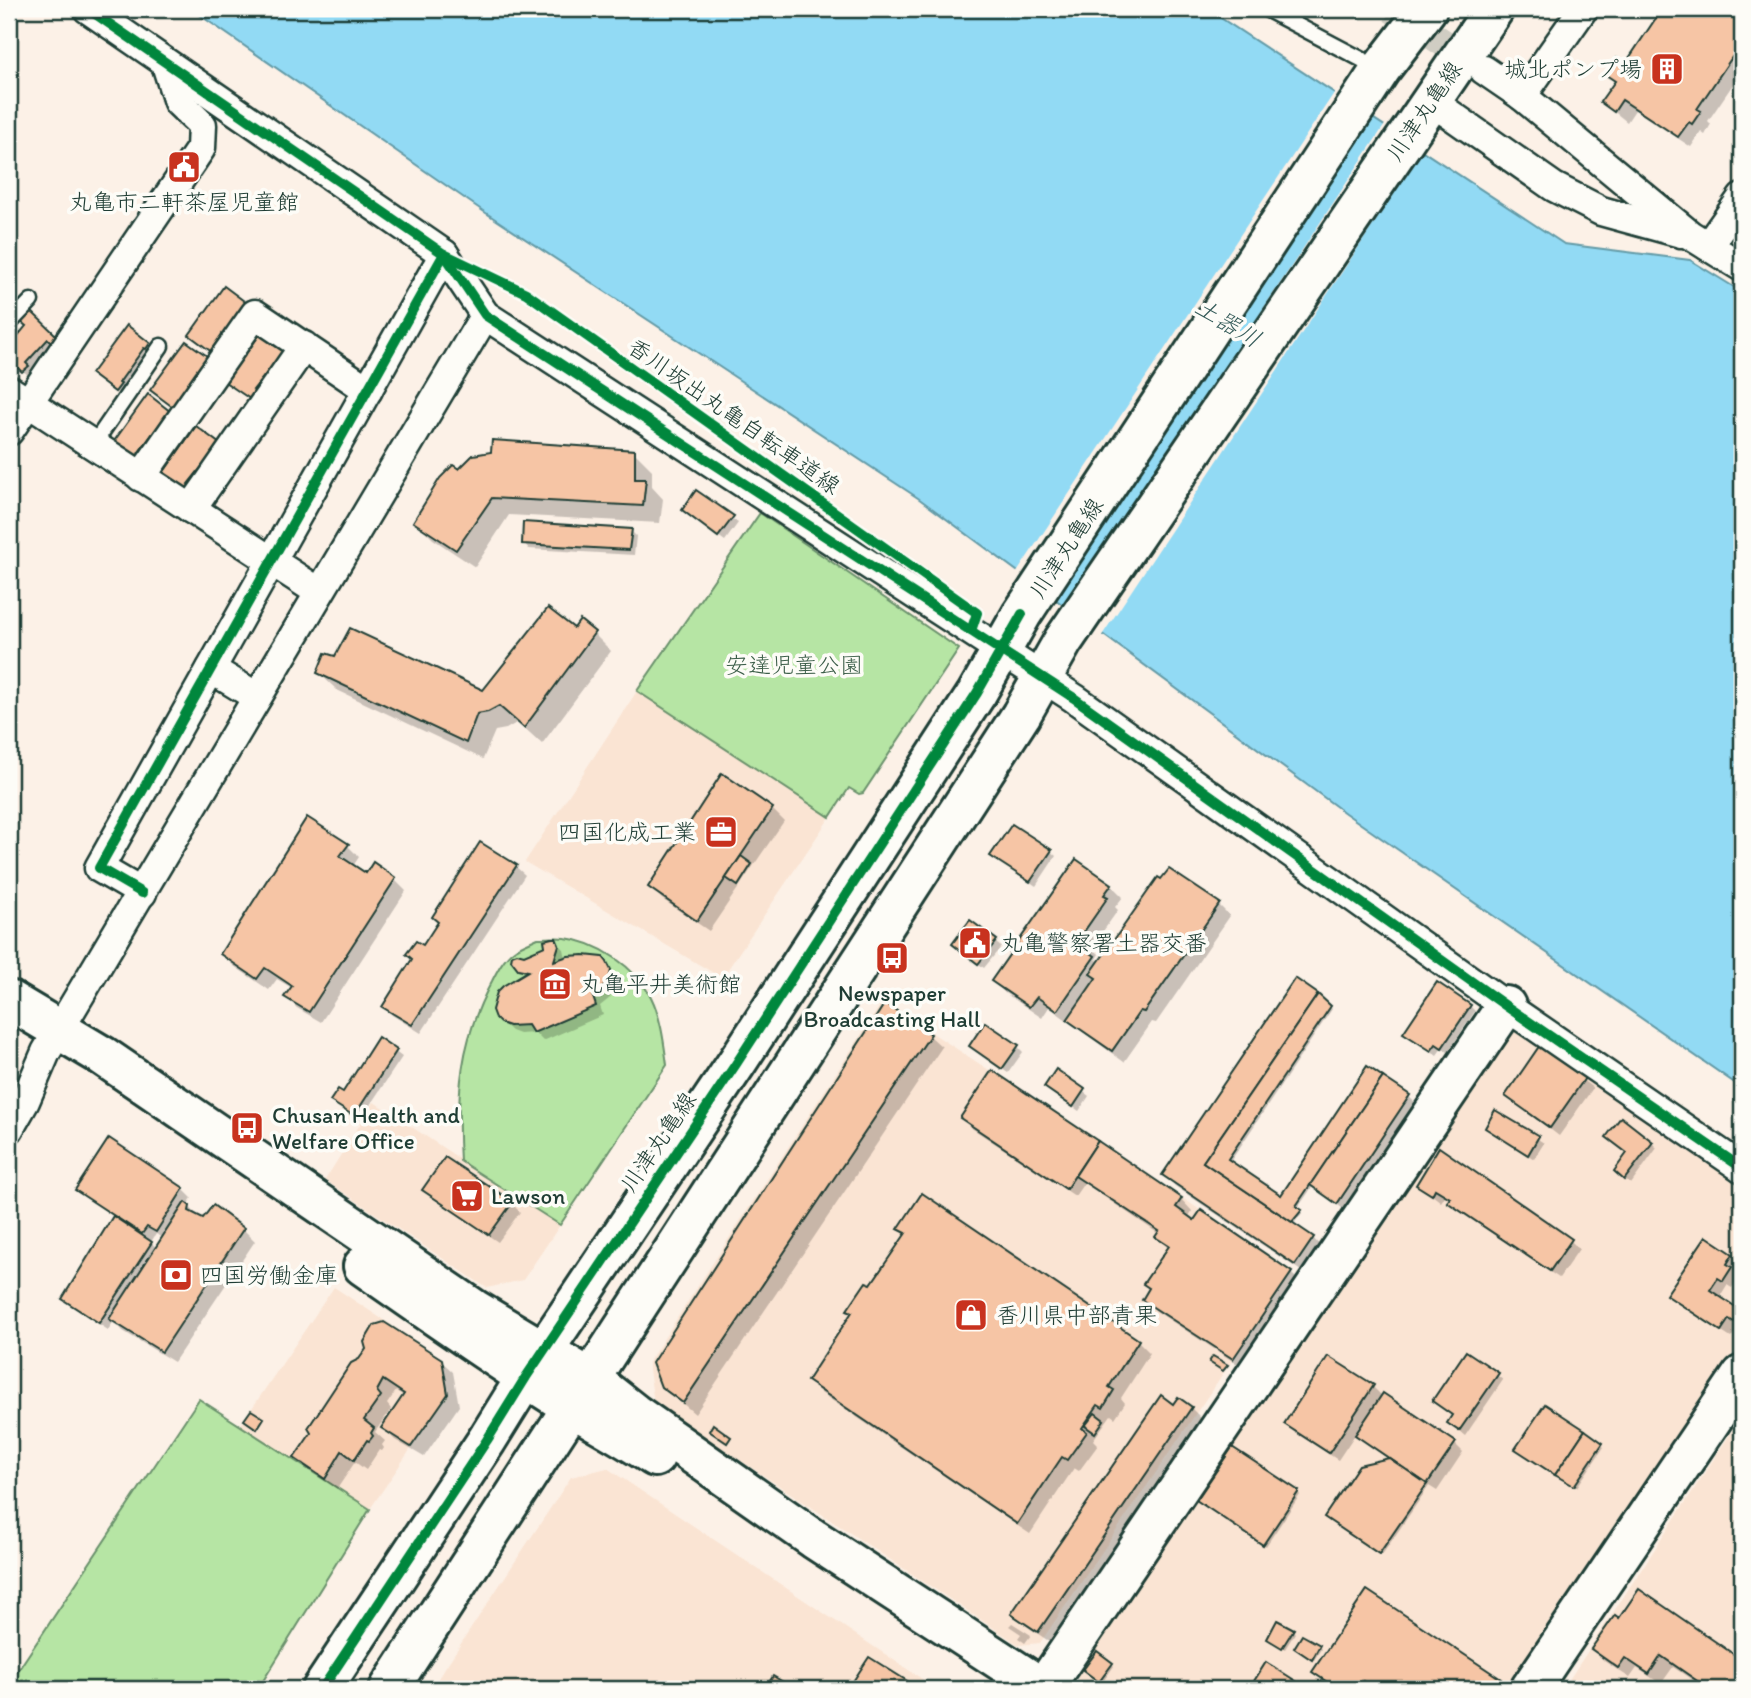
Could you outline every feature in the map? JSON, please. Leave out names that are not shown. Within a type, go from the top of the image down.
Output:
[{"type":"main road","name":"川津丸亀線","points":[[322,1689],[736,1064],[977,693],[1022,614],[1381,69],[1427,9]]},
{"type":"main road","name":"川津丸亀線","points":[[389,1689],[1021,715],[1063,641],[1493,9]]},
{"type":"main road","points":[[9,1000],[52,1041],[117,1095],[470,1340],[535,1364],[582,1393],[634,1413],[814,1539],[1043,1689],[1506,1006]]},
{"type":"main road","points":[[9,1027],[52,1041]]},
{"type":"main road","points":[[1530,1689],[1742,1375]]},
{"type":"main road","points":[[582,1393],[629,1439],[999,1689]]},
{"type":"street","points":[[88,9],[444,254],[485,315],[1101,717],[1506,1006],[1742,1168]]},
{"type":"street","points":[[1522,96],[1583,9]]},
{"type":"street","points":[[9,432],[19,396],[201,148],[202,125],[178,102],[166,64]]},
{"type":"street","points":[[1484,70],[1522,96],[1700,241],[1742,267]]},
{"type":"street","points":[[1432,102],[1554,187],[1601,211],[1700,241]]},
{"type":"street","points":[[1700,241],[1742,198]]},
{"type":"street","points":[[142,893],[99,869],[444,254]]},
{"type":"street","points":[[141,477],[255,314],[368,390]]},
{"type":"street","points":[[9,1129],[35,1082],[52,1041],[485,315]]},
{"type":"street","points":[[191,509],[304,346]]},
{"type":"street","points":[[19,396],[319,592]]},
{"type":"street","points":[[211,668],[257,697]]},
{"type":"lane","points":[[1266,9],[1381,69]]},
{"type":"lane","points":[[9,324],[31,301]]},
{"type":"lane","points":[[93,445],[161,346]]},
{"type":"shaded area","points":[[637,691],[830,817],[722,978],[525,862]]},
{"type":"shaded area","name":"香川県中部青果","points":[[883,1001],[1292,1272],[1040,1643],[1019,1645],[654,1403],[648,1363]]},
{"type":"shaded area","points":[[1522,1027],[1742,1178],[1742,1340],[1510,1689],[1080,1687],[1076,1671],[1511,1030]]},
{"type":"shaded area","points":[[374,1102],[560,1225],[523,1280],[487,1288],[325,1180]]},
{"type":"shaded area","points":[[334,1287],[442,1359],[448,1394],[370,1509],[240,1426]]},
{"type":"shaded area","points":[[1742,1416],[1742,1689],[1563,1689]]},
{"type":"shaded area","points":[[607,1468],[937,1689],[431,1689],[571,1477]]},
{"type":"green space","name":"安達児童公園","points":[[760,513],[959,649],[863,793],[859,794],[849,788],[830,817],[637,691]]},
{"type":"green space","points":[[538,938],[578,940],[603,951],[626,966],[651,997],[662,1030],[667,1065],[560,1225],[460,1161],[462,1068],[473,1025],[481,1003],[504,960],[517,948]]},
{"type":"green space","points":[[199,1399],[370,1509],[258,1689],[25,1689],[11,1681]]},
{"type":"water","name":"土器川","points":[[191,9],[1207,9],[1564,244],[1690,260],[1742,292],[1742,1088],[1345,813],[918,498],[483,211]]},
{"type":"pier","points":[[1336,90],[1371,113],[1050,599],[1016,574]]},
{"type":"pier","points":[[1386,123],[1424,148],[1101,637],[1064,610]]},
{"type":"building","name":"城北ポンプ場","points":[[1662,9],[1742,9],[1742,49],[1739,47],[1697,109],[1701,111],[1692,124],[1689,122],[1678,137],[1622,100],[1614,112],[1600,102],[1615,81],[1606,75],[1617,58],[1625,64]]},
{"type":"building","points":[[224,286],[248,304],[241,309],[216,344],[219,346],[213,353],[189,335]]},
{"type":"building","points":[[30,310],[57,336],[51,342],[48,339],[26,363],[29,366],[22,372],[9,360],[9,341],[12,343],[26,326],[20,321]]},
{"type":"building","points":[[127,325],[150,343],[115,392],[91,374]]},
{"type":"building","points":[[261,333],[285,350],[253,390],[256,392],[250,399],[225,382]]},
{"type":"building","points":[[186,341],[210,358],[178,398],[181,400],[174,408],[150,390]]},
{"type":"building","points":[[148,394],[171,412],[139,452],[142,453],[136,461],[112,444]]},
{"type":"building","points":[[196,426],[220,444],[188,484],[191,486],[185,493],[161,476]]},
{"type":"building","points":[[492,440],[635,450],[635,479],[646,479],[643,506],[492,498],[456,550],[413,522],[440,478],[453,465],[459,469],[473,455],[491,452]]},
{"type":"building","points":[[696,490],[734,516],[718,537],[682,510]]},
{"type":"building","points":[[523,522],[632,529],[629,550],[522,544]]},
{"type":"building","points":[[548,608],[574,628],[580,620],[595,632],[524,728],[499,706],[477,714],[466,743],[317,673],[325,653],[335,656],[350,628],[483,690]]},
{"type":"building","name":"四国化成工業","points":[[722,773],[773,808],[697,921],[648,887]]},
{"type":"building","points":[[307,817],[349,844],[340,856],[366,873],[373,862],[396,878],[309,1012],[284,997],[292,986],[265,968],[257,979],[220,954]]},
{"type":"building","points":[[1012,824],[1052,850],[1030,882],[990,856]]},
{"type":"building","points":[[480,842],[517,865],[412,1025],[382,1007],[412,959],[406,954],[416,941],[423,945],[438,922],[432,917]]},
{"type":"building","points":[[741,856],[752,864],[738,886],[726,878]]},
{"type":"building","points":[[1076,859],[1112,884],[1104,895],[1108,897],[1081,936],[1089,941],[1084,948],[1095,956],[1057,1011],[1037,997],[1029,1007],[991,981]]},
{"type":"building","points":[[1169,869],[1220,903],[1144,1012],[1140,1011],[1112,1051],[1067,1020],[1096,978],[1090,974],[1158,877],[1161,879]]},
{"type":"building","points":[[970,920],[997,940],[978,964],[952,944]]},
{"type":"building","name":"丸亀平井美術館","points":[[556,938],[559,945],[554,961],[568,956],[584,955],[603,957],[607,962],[611,970],[610,976],[593,997],[596,1006],[533,1033],[528,1025],[509,1026],[500,1023],[492,1010],[497,992],[528,971],[518,969],[511,960],[512,955],[524,955],[545,946],[544,940]]},
{"type":"building","points":[[1295,978],[1318,994],[1203,1162],[1314,1237],[1295,1265],[1162,1175]]},
{"type":"building","points":[[1437,982],[1471,1005],[1442,1048],[1436,1044],[1431,1051],[1403,1033]]},
{"type":"building","points":[[1318,994],[1331,1006],[1228,1159],[1281,1195],[1367,1066],[1383,1077],[1296,1206],[1302,1210],[1292,1222],[1203,1162]]},
{"type":"building","points":[[885,1003],[931,1034],[683,1403],[661,1387],[652,1363]]},
{"type":"building","points":[[985,1022],[1019,1045],[1002,1069],[969,1046]]},
{"type":"building","points":[[378,1037],[397,1050],[354,1116],[330,1101],[338,1089],[343,1092]]},
{"type":"building","points":[[1540,1045],[1585,1078],[1550,1128],[1505,1096]]},
{"type":"building","points":[[1056,1069],[1085,1089],[1073,1107],[1044,1087]]},
{"type":"building","points":[[992,1070],[1098,1141],[1066,1189],[960,1118]]},
{"type":"building","points":[[1383,1077],[1410,1095],[1337,1204],[1310,1185]]},
{"type":"building","points":[[1495,1110],[1539,1136],[1528,1155],[1485,1128]]},
{"type":"building","points":[[1621,1117],[1653,1142],[1624,1180],[1614,1171],[1627,1153],[1606,1137]]},
{"type":"building","points":[[109,1138],[184,1188],[156,1232],[147,1227],[142,1234],[75,1190]]},
{"type":"building","points":[[1098,1141],[1182,1198],[1176,1207],[1194,1220],[1201,1210],[1292,1272],[1233,1359],[1142,1300],[1149,1288],[1143,1284],[1169,1246],[1155,1237],[1159,1231],[1075,1176]]},
{"type":"building","points":[[1439,1147],[1572,1239],[1550,1271],[1447,1202],[1450,1198],[1435,1189],[1432,1195],[1416,1185]]},
{"type":"building","name":"Lawson","points":[[445,1157],[513,1202],[489,1235],[422,1190]]},
{"type":"building","points":[[922,1193],[1139,1340],[1109,1387],[1114,1390],[1103,1408],[1098,1405],[1082,1428],[1087,1432],[1067,1460],[1062,1457],[1017,1524],[807,1381],[852,1312],[847,1310],[866,1282],[871,1284],[906,1233],[898,1229]]},
{"type":"building","points":[[185,1202],[190,1206],[189,1211],[203,1218],[213,1205],[244,1228],[162,1352],[109,1319]]},
{"type":"building","points":[[113,1216],[152,1242],[99,1323],[62,1299]]},
{"type":"building","points":[[1706,1236],[1733,1254],[1727,1264],[1732,1267],[1723,1281],[1718,1278],[1710,1290],[1742,1311],[1734,1322],[1729,1319],[1721,1331],[1666,1295]]},
{"type":"building","points":[[384,1322],[442,1359],[448,1394],[411,1447],[381,1428],[404,1394],[383,1380],[377,1391],[381,1396],[364,1420],[374,1428],[371,1433],[373,1436],[367,1440],[354,1460],[342,1451],[325,1479],[294,1458],[311,1433],[308,1428],[351,1363],[359,1359],[366,1349],[364,1342],[374,1325]]},
{"type":"building","points":[[1466,1351],[1499,1373],[1459,1431],[1447,1423],[1452,1415],[1432,1401]]},
{"type":"building","points":[[1213,1356],[1228,1365],[1223,1371],[1209,1362]]},
{"type":"building","points":[[1328,1356],[1374,1385],[1329,1453],[1284,1424]]},
{"type":"building","points":[[1383,1393],[1456,1442],[1427,1484],[1355,1435]]},
{"type":"building","points":[[1161,1395],[1173,1404],[1178,1397],[1192,1407],[1038,1632],[1011,1614]]},
{"type":"building","points":[[1545,1404],[1585,1430],[1555,1475],[1515,1449]]},
{"type":"building","points":[[251,1410],[264,1418],[257,1429],[244,1420]]},
{"type":"building","points":[[1095,1413],[1104,1420],[1095,1433],[1085,1426]]},
{"type":"building","points":[[713,1424],[731,1437],[727,1443],[709,1431]]},
{"type":"building","points":[[1585,1430],[1603,1443],[1574,1486],[1555,1475]]},
{"type":"building","points":[[1232,1447],[1299,1491],[1263,1545],[1196,1500]]},
{"type":"building","points":[[1389,1458],[1427,1484],[1379,1554],[1324,1517],[1359,1465]]},
{"type":"building","points":[[1639,1589],[1742,1660],[1742,1689],[1709,1689],[1661,1656],[1649,1674],[1625,1658],[1618,1668],[1591,1649],[1615,1615],[1619,1618]]},
{"type":"building","points":[[1367,1590],[1501,1679],[1494,1689],[1375,1689],[1363,1681],[1357,1689],[1338,1689],[1312,1672]]},
{"type":"building","points":[[1277,1620],[1294,1629],[1282,1648],[1267,1639]]},
{"type":"building","points":[[1302,1635],[1320,1645],[1312,1660],[1294,1648]]},
{"type":"building","points":[[1097,1651],[1113,1663],[1099,1682],[1083,1670]]},
{"type":"building","points":[[869,1657],[920,1689],[848,1689]]},
{"type":"building","points":[[1266,1662],[1296,1681],[1291,1689],[1249,1689]]},
{"type":"building","points":[[773,1676],[795,1689],[765,1689]]},
{"type":"tunnel","points":[[1392,9],[1477,65]]},
{"type":"cycle path","points":[[88,9],[444,254],[485,315],[1074,698],[1506,1006],[1742,1168]]},
{"type":"cycle path","name":"香川坂出丸亀自転車道線","points":[[444,254],[526,293],[977,613],[971,631]]},
{"type":"cycle path","points":[[142,893],[99,868],[444,254]]},
{"type":"cycle path","points":[[322,1689],[526,1377],[736,1064],[977,693],[1022,614]]},
{"type":"place","name":"城北ポンプ場","points":[[1667,69]]},
{"type":"place","name":"丸亀市二軒茶屋児童館","points":[[184,167]]},
{"type":"place","name":"四国化成工業","points":[[721,832]]},
{"type":"place","name":"丸亀警察署土器交番","points":[[975,943]]},
{"type":"place","name":"Newspaper Broadcasting Hall","points":[[892,958]]},
{"type":"place","name":"丸亀平井美術館","points":[[555,984]]},
{"type":"place","name":"Chusan Health and Welfare Office","points":[[247,1128]]},
{"type":"place","name":"Lawson","points":[[467,1196]]},
{"type":"place","name":"四国労働金庫","points":[[176,1275]]},
{"type":"place","name":"香川県中部青果","points":[[971,1315]]}]
